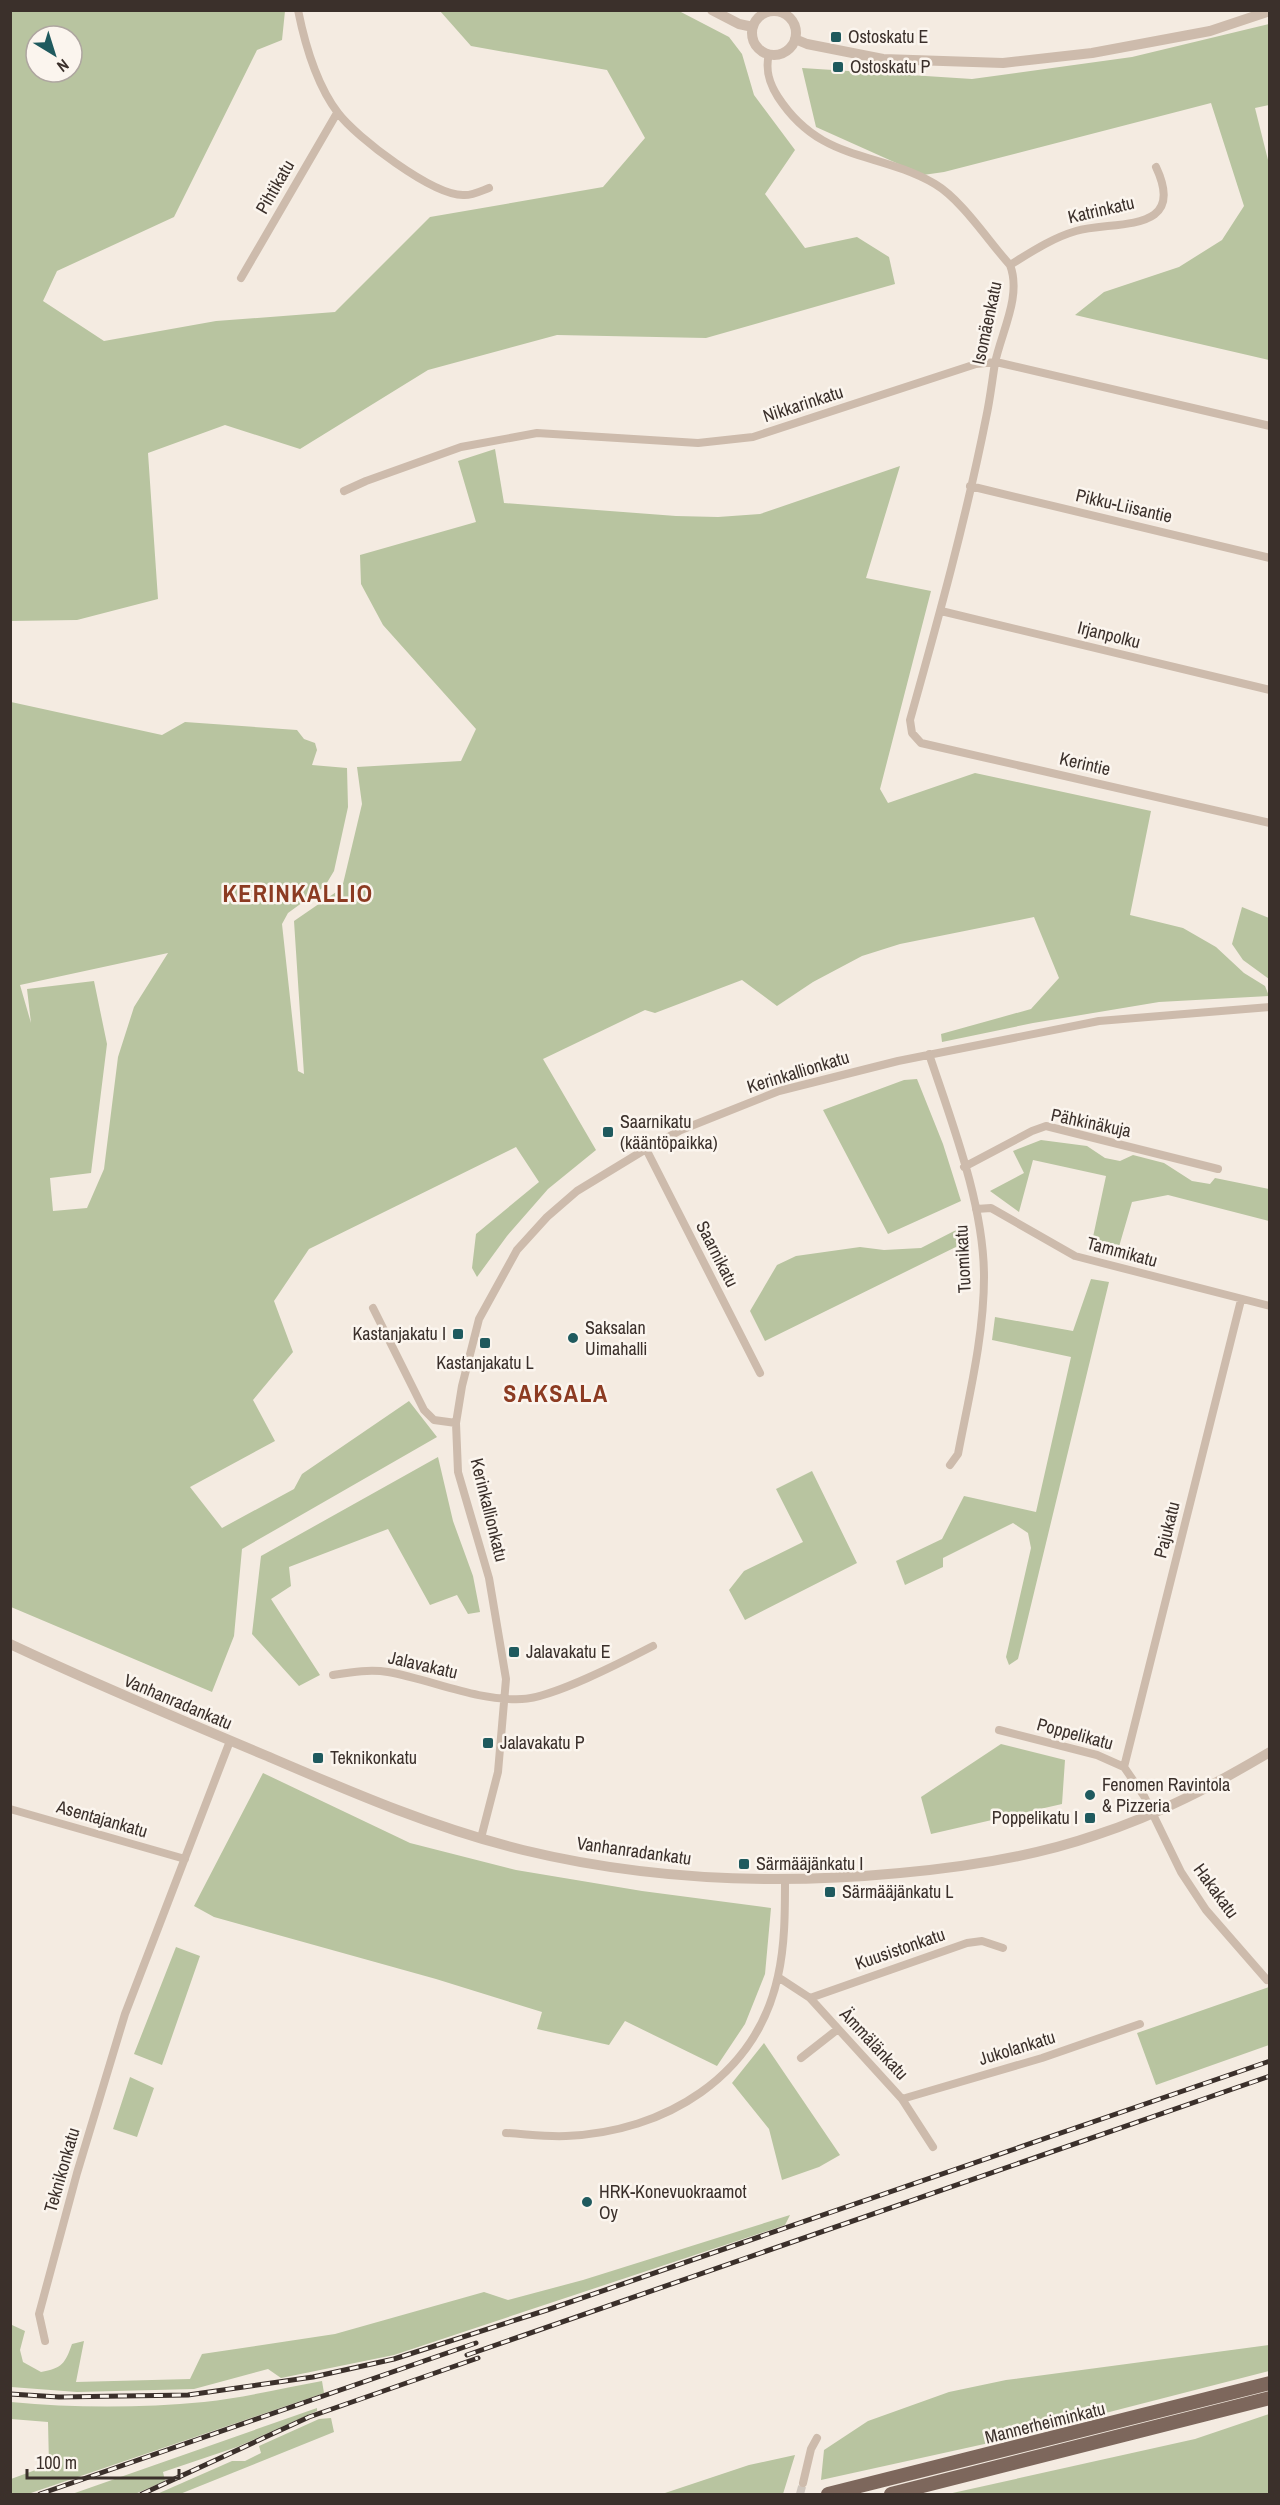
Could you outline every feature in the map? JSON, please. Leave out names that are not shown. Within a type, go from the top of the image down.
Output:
[{"type":"main road","name":"Mannerheiminkatu","points":[[828,2494],[1269,2383]]},
{"type":"main road","name":"Mannerheiminkatu","points":[[891,2494],[1269,2398]]},
{"type":"street","points":[[298,10],[309,54],[337,112],[364,141],[401,168],[444,191],[463,195],[489,188]]},
{"type":"street","points":[[712,10],[739,24],[753,27]]},
{"type":"street","points":[[781,11],[793,22],[795,39],[790,48],[778,54],[769,54],[756,45],[753,38],[753,27],[764,14],[781,11]]},
{"type":"street","points":[[795,39],[807,44],[883,59],[1004,63],[1092,53],[1210,31],[1269,11]]},
{"type":"street","name":"Isomäenkatu","points":[[769,54],[767,72],[773,89],[788,112],[806,132],[850,154],[887,165],[936,185],[953,199],[1010,265],[1014,274],[1012,302],[996,362],[987,417],[941,611],[910,720]]},
{"type":"street","name":"Pihtikatu","points":[[241,278],[337,112]]},
{"type":"street","name":"Katrinkatu","points":[[1010,265],[1052,241],[1077,231],[1118,227],[1135,223],[1154,214],[1163,206],[1165,197],[1162,180],[1156,167]]},
{"type":"street","name":"Nikkarinkatu","points":[[344,492],[366,481],[461,447],[537,433],[698,443],[753,438],[976,364],[996,362],[1269,426]]},
{"type":"street","name":"Pikku-Liisantie","points":[[970,486],[1269,558]]},
{"type":"street","name":"Irjanpolku","points":[[941,611],[1269,690]]},
{"type":"street","name":"Kerintie","points":[[910,720],[912,734],[921,743],[1269,823]]},
{"type":"street","name":"Kerinkallionkatu","points":[[481,1838],[498,1772],[506,1679],[489,1578],[458,1473],[456,1423],[462,1386],[480,1319],[517,1250],[547,1217],[577,1191],[646,1149],[681,1130],[779,1091],[929,1054],[1099,1022],[1269,1007]]},
{"type":"street","name":"Tuomikatu","points":[[929,1054],[976,1209],[984,1277],[979,1344],[958,1454],[950,1465]]},
{"type":"street","name":"Pähkinäkuja","points":[[964,1167],[1046,1126],[1218,1169]]},
{"type":"street","name":"Saarnikatu","points":[[646,1149],[760,1373]]},
{"type":"street","name":"Tammikatu","points":[[976,1209],[991,1209],[1075,1256],[1269,1306]]},
{"type":"street","name":"Pajukatu","points":[[1124,1767],[1241,1300]]},
{"type":"street","points":[[373,1308],[424,1410],[434,1420],[456,1423]]},
{"type":"street","name":"Vanhanradankatu","points":[[10,1644],[110,1691],[388,1808],[481,1838],[555,1857],[634,1870],[710,1878],[785,1880],[863,1877],[965,1867],[1042,1850],[1096,1835],[1152,1814],[1193,1796],[1269,1752]]},
{"type":"street","name":"Jalavakatu","points":[[333,1675],[365,1671],[389,1672],[490,1698],[535,1698],[653,1646]]},
{"type":"street","name":"Poppelikatu","points":[[999,1730],[1097,1755],[1124,1767],[1136,1781],[1152,1814]]},
{"type":"street","name":"Teknikonkatu","points":[[45,2341],[39,2314],[77,2173],[126,2014],[230,1741]]},
{"type":"street","name":"Asentajankatu","points":[[10,1809],[185,1859]]},
{"type":"street","name":"Hakakatu","points":[[1152,1814],[1181,1872],[1200,1900],[1267,1980]]},
{"type":"street","points":[[507,2133],[565,2136],[614,2130],[655,2118],[697,2097],[730,2069],[750,2046],[778,1977],[783,1941],[785,1880]]},
{"type":"street","name":"Kuusistonkatu","points":[[810,1998],[967,1943],[982,1941],[1003,1948]]},
{"type":"street","name":"Ämmälänkatu","points":[[778,1977],[810,1998],[902,2099],[933,2147]]},
{"type":"street","name":"Jukolankatu","points":[[902,2099],[1042,2058],[1140,2024]]},
{"type":"street","points":[[801,2058],[838,2029]]},
{"type":"street","points":[[803,2482],[811,2449],[817,2438]]},
{"type":"green space","points":[[10,11],[285,11],[282,40],[257,50],[174,217],[57,271],[43,301],[104,341],[216,321],[335,312],[430,217],[603,187],[645,138],[607,70],[471,46],[440,11],[679,11],[729,37],[742,54],[754,95],[795,150],[765,194],[805,248],[857,237],[889,257],[895,284],[706,338],[557,335],[428,370],[300,449],[225,425],[148,453],[158,599],[77,620],[11,621]]},
{"type":"green space","points":[[1269,24],[1269,105],[1255,108],[1270,168],[1269,360],[1075,315],[1104,292],[1179,267],[1222,240],[1244,206],[1211,103],[944,172],[923,175],[816,127],[802,68],[972,79],[1132,57]]},
{"type":"green space","points":[[495,449],[504,503],[718,517],[760,514],[900,466],[866,578],[931,591],[880,789],[888,803],[975,773],[1151,811],[1130,915],[1183,928],[1216,947],[1244,973],[1265,986],[1269,996],[1159,1002],[1033,1023],[942,1042],[941,1034],[1031,1009],[1059,978],[1034,917],[900,944],[862,956],[813,982],[777,1006],[742,980],[655,1013],[645,1010],[543,1059],[596,1150],[548,1189],[507,1236],[477,1277],[472,1268],[476,1234],[539,1182],[516,1147],[309,1249],[274,1301],[293,1352],[253,1400],[275,1441],[190,1487],[222,1528],[294,1489],[302,1474],[409,1401],[437,1437],[242,1549],[234,1636],[212,1692],[11,1607],[11,702],[162,735],[185,722],[297,730],[304,739],[315,743],[317,750],[312,765],[347,768],[348,807],[334,871],[325,886],[288,913],[282,924],[298,1071],[304,1074],[294,921],[342,888],[362,804],[357,767],[461,761],[476,729],[383,625],[361,584],[360,555],[476,522],[458,461]],"holes":[[[168,953],[134,1007],[118,1057],[104,1169],[87,1208],[53,1211],[50,1178],[91,1173],[107,1044],[94,981],[27,989],[31,1023],[20,985]]]},
{"type":"green space","points":[[1242,907],[1269,918],[1269,979],[1243,960],[1232,944]]},
{"type":"green space","points":[[917,1079],[943,1144],[961,1201],[888,1234],[823,1110],[904,1080]]},
{"type":"green space","points":[[1041,1140],[1087,1146],[1105,1158],[1120,1161],[1133,1155],[1164,1163],[1192,1181],[1210,1184],[1215,1178],[1269,1189],[1269,1221],[1168,1195],[1132,1202],[1116,1257],[1090,1251],[1106,1176],[1033,1160],[1019,1212],[990,1191],[1024,1173],[1013,1151]]},
{"type":"green space","points":[[962,1227],[966,1242],[765,1341],[750,1311],[777,1265],[796,1256],[860,1247],[884,1250],[921,1248]]},
{"type":"green space","points":[[1091,1279],[1109,1282],[1018,1659],[1009,1665],[1006,1657],[1031,1548],[1028,1533],[1013,1523],[943,1558],[943,1567],[905,1585],[896,1561],[942,1539],[964,1496],[1036,1512],[1071,1357],[992,1340],[995,1317],[1073,1331]]},
{"type":"green space","points":[[438,1457],[453,1521],[473,1576],[480,1612],[468,1614],[457,1595],[430,1605],[388,1529],[289,1567],[291,1586],[271,1599],[320,1675],[299,1686],[252,1634],[261,1556]]},
{"type":"green space","points":[[812,1471],[857,1563],[745,1620],[729,1590],[744,1571],[803,1542],[776,1489]]},
{"type":"green space","points":[[1001,1744],[1065,1760],[1062,1804],[931,1834],[921,1797]]},
{"type":"green space","points":[[263,1773],[410,1843],[516,1870],[642,1891],[771,1908],[765,1974],[745,2024],[717,2066],[625,2021],[609,2045],[537,2029],[542,2012],[436,1979],[214,1917],[194,1906]]},
{"type":"green space","points":[[176,1947],[200,1956],[162,2065],[134,2054]]},
{"type":"green space","points":[[1269,1987],[1269,2045],[1156,2085],[1137,2033]]},
{"type":"green space","points":[[764,2043],[840,2155],[819,2167],[782,2180],[769,2129],[732,2083]]},
{"type":"green space","points":[[130,2077],[154,2088],[137,2137],[113,2129]]},
{"type":"green space","points":[[790,2215],[785,2225],[394,2355],[281,2378],[268,2369],[194,2389],[77,2392],[11,2387],[12,2325],[25,2331],[20,2350],[23,2362],[41,2372],[58,2367],[65,2361],[72,2344],[84,2341],[76,2382],[190,2379],[202,2354],[335,2334],[484,2292],[508,2300],[583,2280]]},
{"type":"green space","points":[[1269,2345],[1269,2371],[989,2443],[821,2480],[824,2450],[868,2421],[949,2392],[1006,2380]]},
{"type":"green space","points":[[322,2381],[324,2393],[28,2494],[11,2494],[11,2479],[49,2465],[48,2422],[11,2419],[11,2402],[83,2406],[180,2404],[233,2398]]},
{"type":"green space","points":[[317,2408],[317,2411],[237,2447],[163,2472],[165,2481],[135,2494],[72,2494]]},
{"type":"green space","points":[[1269,2414],[1269,2494],[948,2494],[1195,2439]]},
{"type":"green space","points":[[331,2418],[334,2432],[180,2494],[157,2494],[232,2461],[245,2461],[261,2453],[259,2446],[319,2419]]},
{"type":"green space","points":[[795,2455],[783,2494],[662,2494],[749,2465]]},
{"type":"tunnel","points":[[800,2494],[803,2483]]},
{"type":"railway","points":[[10,2394],[59,2397],[188,2395],[313,2377],[394,2359],[547,2310],[1270,2061]]},
{"type":"railway","points":[[467,2355],[1270,2076]]},
{"type":"railway","points":[[40,2494],[476,2343]]},
{"type":"railway","points":[[142,2494],[309,2417],[478,2358]]},
{"type":"place","name":"Ostoskatu E","points":[[836,37]]},
{"type":"place","name":"Ostoskatu P","points":[[838,67]]},
{"type":"place","name":"Saarnikatu (kääntöpaikka)","points":[[608,1132]]},
{"type":"place","name":"Kastanjakatu I","points":[[458,1334]]},
{"type":"place","name":"Saksalan Uimahalli","points":[[573,1338]]},
{"type":"place","name":"Kastanjakatu L","points":[[485,1343]]},
{"type":"place","name":"Jalavakatu E","points":[[514,1652]]},
{"type":"place","name":"Jalavakatu P","points":[[488,1743]]},
{"type":"place","name":"Teknikonkatu","points":[[318,1758]]},
{"type":"place","name":"Fenomen Ravintola & Pizzeria","points":[[1090,1795]]},
{"type":"place","name":"Poppelikatu I","points":[[1090,1818]]},
{"type":"place","name":"Särmääjänkatu I","points":[[744,1864]]},
{"type":"place","name":"Särmääjänkatu L","points":[[830,1892]]},
{"type":"place","name":"HRK-Konevuokraamot Oy","points":[[587,2202]]},
{"type":"district","name":"KERINKALLIO","points":[[298,894]]},
{"type":"district","name":"SAKSALA","points":[[556,1394]]}]
